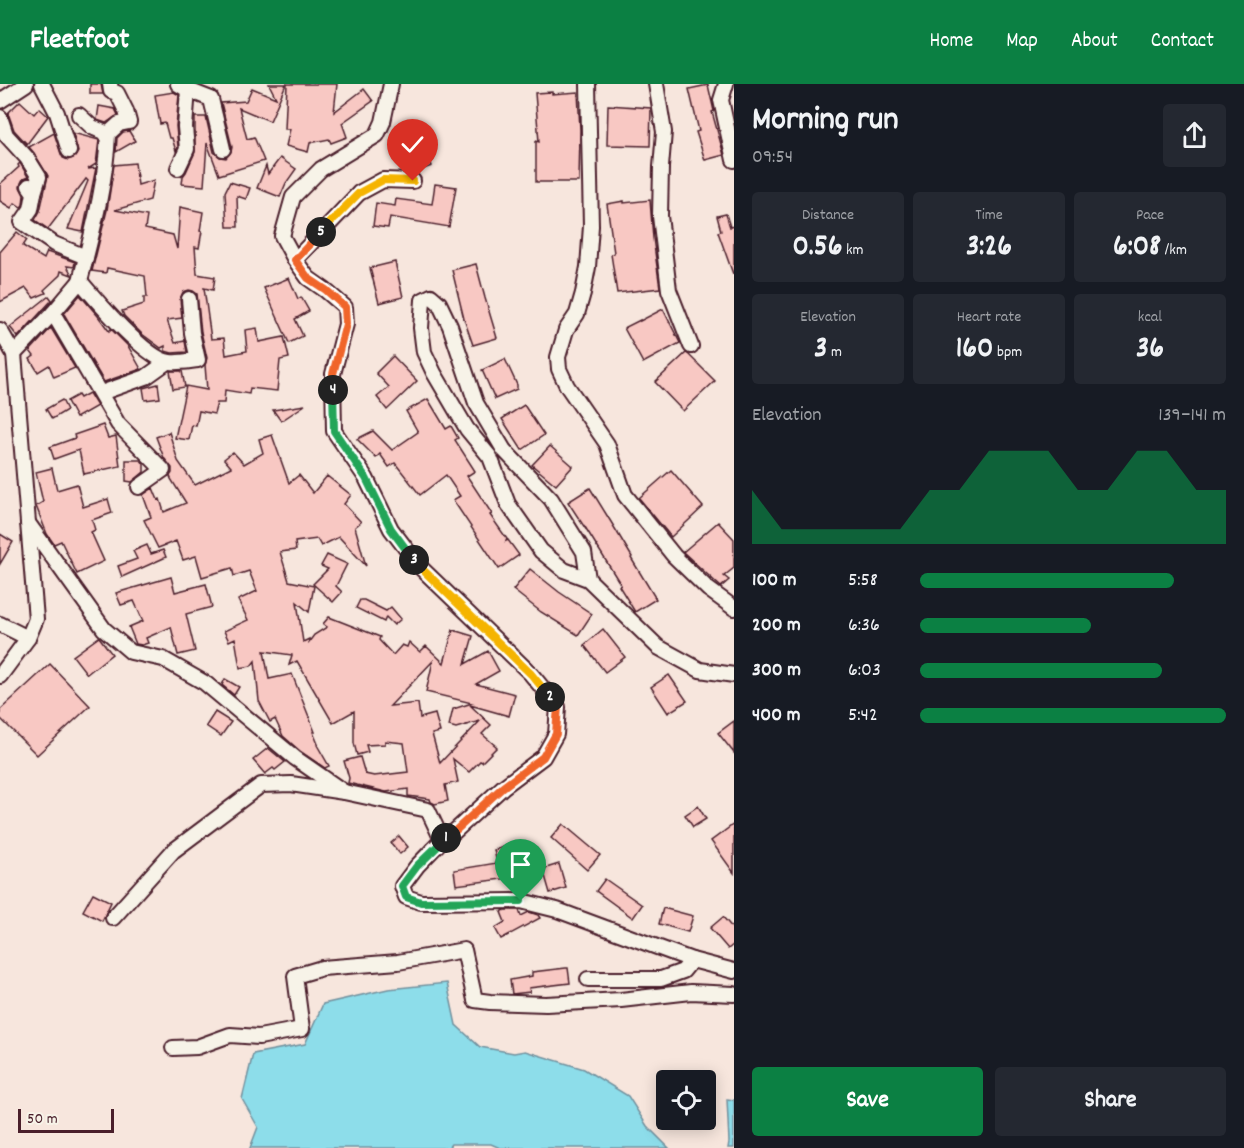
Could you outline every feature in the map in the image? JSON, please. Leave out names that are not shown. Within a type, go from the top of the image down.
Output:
[{"type":"street","points":[[0,101],[26,84]]},
{"type":"street","points":[[42,84],[57,114],[69,151]]},
{"type":"street","points":[[14,354],[80,281],[95,224],[107,159],[108,134],[119,124],[129,122],[117,93],[111,91],[110,84]]},
{"type":"street","points":[[391,84],[383,123],[377,135],[321,169],[293,197],[282,236],[308,278],[345,307],[346,324],[333,374],[334,431],[366,478],[391,529],[420,567],[531,674],[558,706],[556,734],[543,757],[503,787],[442,840],[417,866],[402,886],[406,897],[421,902],[521,901],[557,910],[692,960],[734,971]]},
{"type":"street","points":[[588,84],[591,226],[588,267],[577,314],[566,330],[558,357],[559,369],[567,386],[607,444],[625,495],[674,556],[708,589],[734,608]]},
{"type":"street","points":[[657,84],[664,132],[660,216],[669,290],[690,346]]},
{"type":"street","points":[[726,84],[721,100],[734,159]]},
{"type":"street","points":[[178,168],[187,149],[183,87],[210,99],[223,149]]},
{"type":"street","points":[[79,116],[92,127],[108,134]]},
{"type":"street","points":[[0,117],[6,135],[27,158],[39,177],[32,189],[31,209],[22,222],[54,244],[86,257]]},
{"type":"street","points":[[295,260],[359,193],[383,180],[413,181]]},
{"type":"street","points":[[80,281],[125,331],[148,351],[167,362]]},
{"type":"street","points":[[588,579],[584,552],[551,499],[504,450],[476,403],[450,326],[439,303],[431,296],[423,300],[421,328],[424,352],[467,429],[490,457],[508,504],[541,551],[564,570],[588,579],[658,647],[700,670],[734,675]]},
{"type":"street","points":[[101,393],[146,377],[167,362],[198,360],[192,333],[189,299]]},
{"type":"street","points":[[53,313],[118,424],[163,470],[139,487]]},
{"type":"street","points":[[0,330],[14,354],[36,619],[28,638],[0,676]]},
{"type":"street","points":[[490,457],[504,450]]},
{"type":"street","points":[[27,524],[104,629],[131,651],[163,659],[205,683],[295,758],[344,792]]},
{"type":"street","points":[[0,624],[28,638]]},
{"type":"street","points":[[113,918],[173,851],[261,785],[291,784],[344,792],[429,810],[442,840]]},
{"type":"street","points":[[172,1048],[197,1047],[230,1035],[259,1038],[302,1029],[295,976],[322,968],[398,962],[464,950],[475,1000],[546,1004],[621,1000],[691,992],[734,994]]},
{"type":"street","points":[[588,979],[661,979],[683,971],[692,960]]},
{"type":"water","points":[[447,983],[456,1025],[480,1047],[514,1053],[525,1051],[584,1069],[628,1096],[647,1126],[669,1148],[500,1148],[491,1144],[451,1144],[448,1148],[250,1148],[258,1127],[242,1099],[253,1054],[305,1044],[323,1004],[388,989]]},
{"type":"water","points":[[727,1099],[734,1100],[734,1148],[728,1148]]},
{"type":"building","points":[[90,84],[101,84],[103,94],[90,94]]},
{"type":"building","points":[[269,84],[286,84],[270,121],[239,108],[247,139],[254,137],[264,161],[219,175],[207,143],[204,186],[182,184],[183,176],[195,152],[195,117],[206,117],[214,152],[226,158],[232,147],[221,103],[246,101],[252,88],[276,98]]},
{"type":"building","points":[[287,84],[337,84],[334,112],[364,89],[373,101],[342,123],[347,137],[331,143],[329,139],[310,143],[308,152],[286,146],[290,129],[285,129]]},
{"type":"building","points":[[708,85],[714,111],[712,112],[724,155],[705,160],[696,132],[699,131],[689,89]]},
{"type":"building","points":[[174,92],[179,95],[176,151],[165,123],[160,124],[155,95]]},
{"type":"building","points":[[552,92],[552,94],[578,92],[579,182],[536,182],[536,141],[539,142],[535,93]]},
{"type":"building","points":[[20,101],[34,114],[39,108],[48,116],[27,144],[14,130],[8,113]]},
{"type":"building","points":[[608,105],[651,108],[650,146],[607,145]]},
{"type":"building","points":[[99,106],[115,109],[118,115],[106,123],[97,120]]},
{"type":"building","points":[[129,131],[135,141],[116,152],[117,138],[123,132]]},
{"type":"building","points":[[54,133],[63,158],[68,160],[75,157],[78,152],[73,133],[99,140],[96,164],[88,169],[96,168],[83,232],[68,229],[88,181],[86,179],[48,229],[35,220],[40,211],[48,176],[29,147]]},
{"type":"building","points":[[427,153],[432,166],[417,171],[412,158]]},
{"type":"building","points":[[280,158],[296,169],[280,197],[257,188],[266,166],[268,174]]},
{"type":"building","points":[[20,163],[28,177],[23,179],[20,187],[24,195],[23,205],[21,207],[15,203],[11,208],[0,201],[0,184],[19,167]]},
{"type":"building","points":[[135,163],[138,185],[154,180],[150,200],[115,210],[147,216],[145,229],[173,235],[177,249],[180,207],[203,212],[199,248],[195,247],[197,274],[215,277],[213,290],[204,288],[211,339],[224,338],[226,355],[247,351],[245,330],[257,328],[259,342],[284,337],[289,358],[280,360],[277,391],[250,388],[249,394],[225,390],[224,403],[217,403],[214,414],[199,411],[196,426],[192,425],[189,440],[175,438],[186,386],[207,390],[205,365],[207,358],[201,332],[197,294],[189,290],[183,292],[180,299],[182,318],[167,320],[175,343],[185,341],[187,352],[172,353],[165,351],[165,346],[161,348],[142,334],[122,311],[144,304],[144,297],[147,297],[145,276],[107,268],[106,273],[92,271],[107,210],[114,165]]},
{"type":"building","points":[[230,182],[250,188],[246,199],[237,196],[238,227],[227,227],[225,192]]},
{"type":"building","points":[[435,184],[456,187],[449,227],[390,217],[388,228],[373,226],[376,203],[395,206],[396,199],[432,204]]},
{"type":"building","points":[[650,200],[660,288],[617,293],[607,204]]},
{"type":"building","points":[[726,214],[730,227],[734,226],[734,274],[718,232],[721,231],[717,216]]},
{"type":"building","points":[[17,232],[27,240],[23,246],[44,259],[47,252],[75,262],[74,267],[67,266],[72,275],[61,271],[60,275],[44,290],[46,293],[34,298],[26,288],[0,302],[0,252]]},
{"type":"building","points":[[395,262],[403,297],[379,303],[370,268]]},
{"type":"building","points":[[476,264],[497,338],[473,345],[452,270]]},
{"type":"building","points":[[289,278],[298,299],[301,297],[309,311],[295,319],[303,336],[289,343],[264,288]]},
{"type":"building","points":[[80,295],[109,331],[111,329],[128,346],[141,369],[104,382],[64,314]]},
{"type":"building","points":[[49,296],[52,300],[18,337],[10,327]]},
{"type":"building","points":[[663,309],[680,343],[643,363],[624,328]]},
{"type":"building","points":[[51,328],[75,368],[54,377],[49,365],[38,372],[30,359],[34,356],[30,351]]},
{"type":"building","points":[[686,353],[715,381],[683,411],[655,382]]},
{"type":"building","points":[[393,356],[417,381],[387,410],[377,397],[389,387],[376,373]]},
{"type":"building","points":[[505,359],[517,389],[495,399],[482,370]]},
{"type":"building","points":[[170,371],[182,371],[185,387],[173,389]]},
{"type":"building","points":[[158,384],[160,398],[145,400],[143,388]]},
{"type":"building","points":[[89,393],[97,406],[76,418],[67,401],[78,395],[80,398]]},
{"type":"building","points":[[428,399],[446,429],[451,426],[458,438],[455,440],[475,471],[467,476],[507,539],[506,541],[508,540],[519,555],[499,569],[453,500],[460,496],[446,475],[420,495],[395,463],[389,467],[380,454],[376,458],[357,439],[373,431],[392,450],[418,432],[406,411]]},
{"type":"building","points":[[62,400],[67,410],[52,419],[46,409]]},
{"type":"building","points":[[305,405],[281,421],[273,410]]},
{"type":"building","points":[[524,405],[544,435],[522,450],[502,419]]},
{"type":"building","points":[[103,425],[108,438],[116,436],[120,466],[84,474],[79,450],[54,459],[50,447],[75,438],[74,435]]},
{"type":"building","points":[[169,432],[178,461],[195,485],[231,467],[224,459],[233,452],[244,464],[263,453],[259,439],[272,435],[289,483],[299,475],[313,493],[327,476],[351,495],[344,504],[361,522],[355,527],[366,566],[339,537],[321,546],[317,539],[295,542],[296,550],[280,552],[289,581],[314,586],[309,612],[297,602],[303,642],[309,639],[309,642],[314,635],[327,627],[323,624],[329,617],[380,637],[379,640],[393,655],[402,645],[407,647],[409,642],[420,652],[426,646],[444,663],[453,630],[473,636],[465,664],[488,651],[499,671],[476,684],[515,694],[509,716],[470,705],[491,725],[482,734],[497,747],[469,772],[453,759],[458,782],[445,785],[448,801],[435,804],[430,799],[408,796],[408,789],[386,792],[348,783],[349,778],[344,761],[360,757],[365,774],[374,776],[408,772],[404,743],[385,741],[385,744],[366,745],[368,752],[357,755],[354,743],[354,711],[333,723],[297,661],[289,665],[292,655],[264,651],[269,679],[292,674],[315,732],[313,732],[317,745],[329,766],[325,768],[300,751],[283,736],[275,719],[270,722],[259,701],[255,661],[251,666],[240,668],[235,638],[229,641],[224,631],[248,620],[238,600],[257,591],[249,571],[234,576],[232,568],[202,577],[196,556],[183,560],[176,541],[158,548],[144,520],[151,517],[143,495],[153,488],[164,512],[186,503],[171,479],[172,468],[164,458],[156,437]],"holes":[[[433,661],[426,692],[472,703],[453,709],[449,726],[456,728],[480,721],[440,763],[432,734],[440,732],[435,714],[420,718],[418,703],[390,706]]]},
{"type":"building","points":[[550,446],[573,466],[556,485],[532,465]]},
{"type":"building","points":[[126,460],[141,460],[144,464],[144,472],[132,482],[126,481]]},
{"type":"building","points":[[52,468],[57,490],[77,484],[83,507],[108,499],[112,513],[92,520],[95,530],[91,532],[104,561],[77,574],[61,541],[54,544],[47,534],[36,506],[43,502],[36,472]]},
{"type":"building","points":[[671,470],[703,507],[671,537],[639,498]]},
{"type":"building","points":[[590,488],[656,599],[635,612],[619,586],[621,585],[568,502]]},
{"type":"building","points":[[718,522],[734,539],[734,568],[724,576],[729,580],[721,587],[683,552]]},
{"type":"building","points":[[0,534],[13,542],[0,564]]},
{"type":"building","points":[[147,545],[151,554],[163,550],[166,557],[122,577],[118,566],[137,559],[133,551]]},
{"type":"building","points":[[327,555],[347,564],[336,586],[342,592],[333,602],[313,584],[328,569],[321,566]]},
{"type":"building","points":[[530,569],[592,614],[578,635],[541,612],[513,590]]},
{"type":"building","points":[[171,577],[175,592],[206,584],[212,607],[186,614],[195,651],[178,655],[171,627],[146,638],[148,643],[136,644],[129,627],[143,621],[134,601],[121,605],[116,593]]},
{"type":"building","points":[[360,600],[386,611],[391,607],[401,619],[394,625],[386,617],[384,622],[356,608]]},
{"type":"building","points":[[603,629],[625,657],[605,672],[584,645]]},
{"type":"building","points":[[99,637],[112,654],[87,674],[73,656]]},
{"type":"building","points":[[50,664],[90,706],[37,755],[0,718],[0,710]]},
{"type":"building","points":[[669,675],[687,701],[668,713],[651,687]]},
{"type":"building","points":[[225,679],[239,687],[234,695],[222,685]]},
{"type":"building","points":[[215,712],[231,722],[221,736],[206,726]]},
{"type":"building","points":[[734,721],[734,753],[718,733]]},
{"type":"building","points":[[268,748],[285,762],[265,774],[253,760]]},
{"type":"building","points":[[698,806],[706,819],[693,827],[685,815]]},
{"type":"building","points":[[563,824],[600,855],[587,870],[551,838]]},
{"type":"building","points":[[734,824],[734,873],[711,841]]},
{"type":"building","points":[[399,836],[408,847],[400,854],[391,843]]},
{"type":"building","points":[[529,843],[539,875],[524,879],[522,873],[502,879],[456,885],[454,870],[497,863],[494,850]]},
{"type":"building","points":[[559,864],[566,888],[550,893],[543,869]]},
{"type":"building","points":[[605,879],[642,905],[633,918],[596,891]]},
{"type":"building","points":[[93,893],[111,902],[102,921],[83,911]]},
{"type":"building","points":[[663,908],[693,916],[688,932],[659,924]]},
{"type":"building","points":[[519,910],[521,916],[529,912],[540,918],[501,939],[495,928],[505,922],[501,912]]},
{"type":"building","points":[[723,917],[734,930],[734,944],[728,949],[710,928]]},
{"type":"building","points":[[568,968],[570,983],[529,988],[530,992],[512,994],[510,980],[532,976],[532,972]]},
{"type":"route","points":[[413,181],[383,180],[359,193],[295,260],[308,278],[345,307],[346,324],[333,374],[334,431],[366,478],[391,529],[420,567],[531,674],[558,706],[556,734],[543,757],[503,787],[442,840],[417,866],[402,886],[406,897],[421,902],[521,901]]}]
